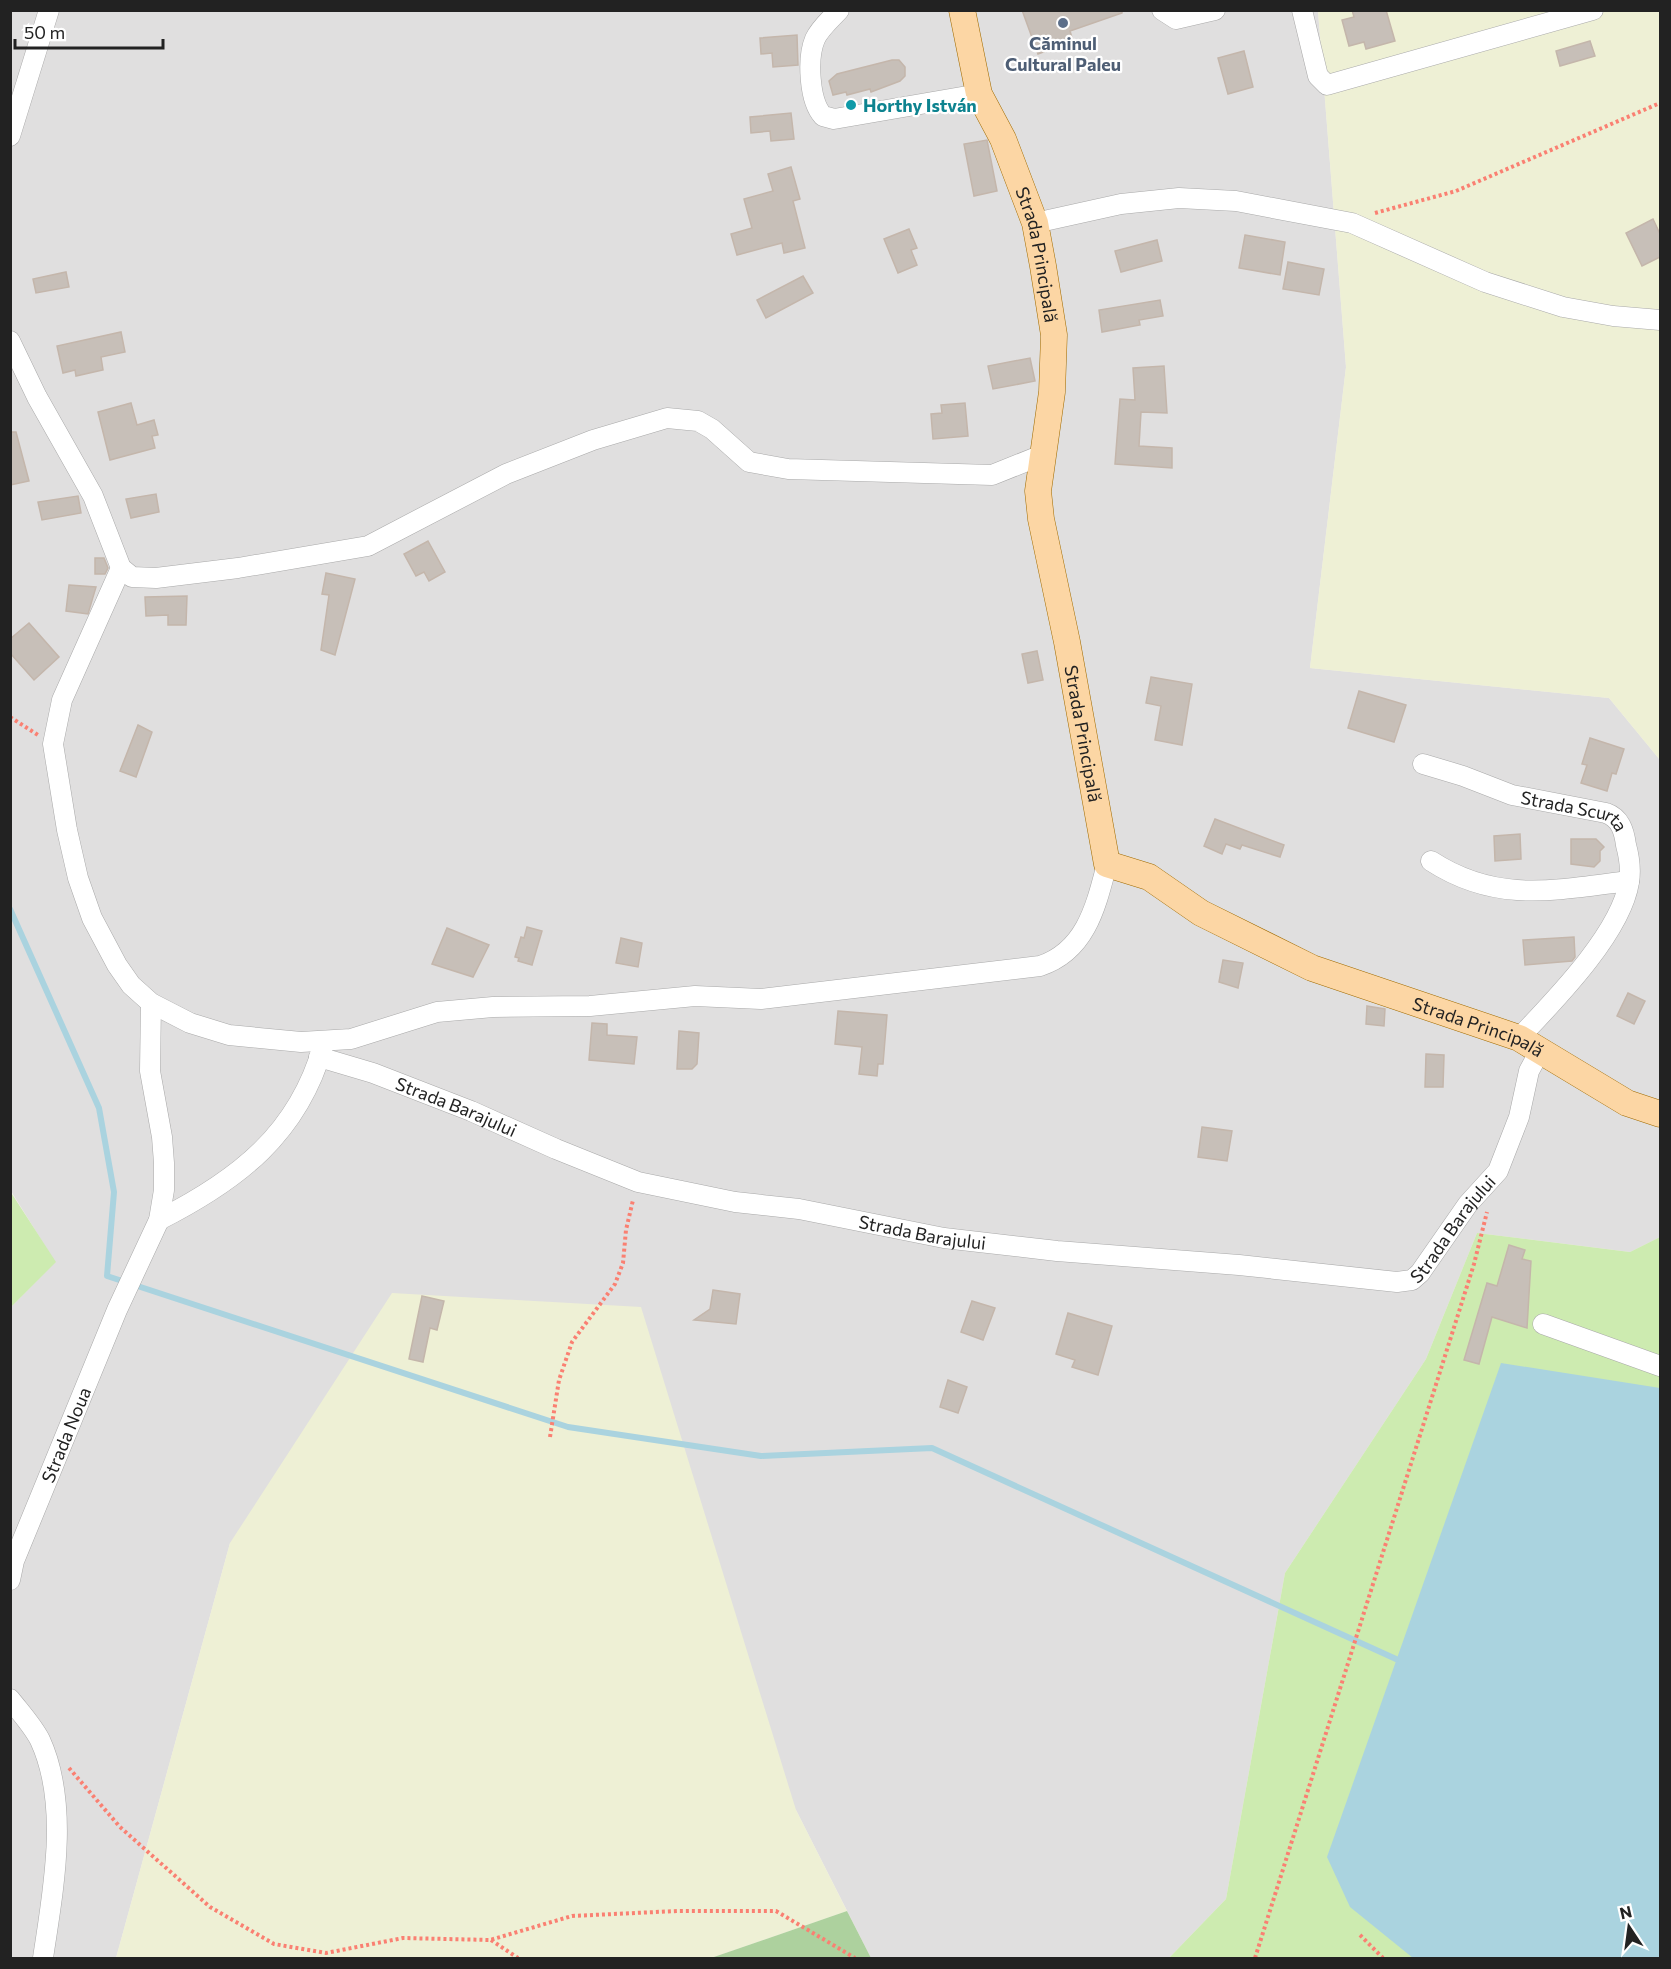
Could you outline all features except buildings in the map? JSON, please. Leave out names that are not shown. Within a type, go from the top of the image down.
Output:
[{"type":"main road","name":"Strada Principală","points":[[962,10],[979,94],[1003,139],[1035,223],[1054,335],[1052,392],[1038,491],[1041,519],[1067,642],[1107,864],[1149,877],[1201,914],[1312,968],[1530,1043],[1628,1103],[1660,1114]]},
{"type":"street","points":[[10,136],[49,10]]},
{"type":"street","points":[[839,10],[819,31],[811,58],[814,96],[823,116],[834,119],[979,94]]},
{"type":"street","points":[[1162,10],[1176,19],[1215,10]]},
{"type":"street","points":[[1302,10],[1318,76],[1327,85],[1593,10]]},
{"type":"street","points":[[1035,223],[1122,204],[1179,198],[1236,201],[1352,222],[1485,282],[1551,303],[1613,316],[1660,320]]},
{"type":"street","points":[[10,341],[37,397],[93,496],[121,568],[132,577],[156,578],[238,568],[368,546],[506,474],[593,440],[667,418],[698,422],[712,429],[749,462],[788,469],[992,475],[1042,455]]},
{"type":"street","points":[[121,568],[62,700],[53,744],[67,830],[78,878],[92,918],[117,965],[131,985],[152,1003],[190,1023],[229,1035],[322,1048],[437,1012],[493,1006],[590,1006],[695,996],[761,999],[1040,966],[1060,958],[1084,933],[1107,864]]},
{"type":"street","name":"Strada Scurta","points":[[1423,764],[1463,776],[1512,795],[1613,816],[1623,828],[1629,881],[1622,906],[1588,960],[1565,989],[1530,1043],[1529,1071],[1519,1117],[1498,1171]]},
{"type":"street","points":[[1431,861],[1455,876],[1476,884],[1513,890],[1546,890],[1629,881]]},
{"type":"street","name":"Strada Noua","points":[[10,1580],[14,1561],[56,1454],[157,1226],[164,1190],[164,1162],[162,1137],[150,1071],[152,1003]]},
{"type":"street","points":[[157,1226],[236,1174],[274,1139],[298,1107],[322,1048]]},
{"type":"street","name":"Strada Barajului","points":[[322,1048],[373,1073],[471,1111],[638,1182],[735,1202],[799,1209],[944,1238],[1056,1251],[1239,1265],[1397,1282],[1412,1280],[1420,1273],[1468,1204],[1498,1171]]},
{"type":"street","points":[[1543,1324],[1660,1366]]},
{"type":"street","points":[[10,1699],[40,1740],[55,1792],[56,1869],[43,1959]]},
{"type":"path","points":[[1352,222],[1383,210],[1456,191],[1660,103]]},
{"type":"path","points":[[10,717],[53,744]]},
{"type":"path","points":[[550,1437],[559,1380],[572,1342],[615,1284],[623,1263],[626,1230],[638,1182]]},
{"type":"path","points":[[1255,1959],[1474,1264],[1489,1206]]},
{"type":"path","points":[[40,1740],[87,1785],[120,1827],[210,1907],[274,1944],[326,1953],[403,1938],[490,1940],[572,1916],[677,1911],[776,1911],[855,1959]]},
{"type":"path","points":[[1360,1935],[1383,1959]]},
{"type":"path","points":[[490,1940],[518,1959]]},
{"type":"shaded area","points":[[11,11],[1318,11],[1346,367],[1310,668],[1609,698],[1660,760],[1660,1237],[1630,1252],[1477,1233],[1426,1359],[1285,1573],[1226,1899],[1169,1958],[871,1958],[796,1810],[230,1543],[116,1958],[11,1958],[11,1307],[55,1262],[11,1191]]},
{"type":"green space","points":[[1318,11],[1660,11],[1660,760],[1609,698],[1310,668],[1346,367]]},
{"type":"green space","points":[[10,1191],[56,1262],[11,1307],[10,1307]]},
{"type":"green space","points":[[1477,1233],[1630,1252],[1660,1237],[1660,1958],[1169,1958],[1226,1899],[1285,1573],[1426,1359]]},
{"type":"green space","points":[[392,1293],[641,1307],[796,1810],[847,1911],[711,1958],[116,1958],[230,1543]]},
{"type":"green space","points":[[847,1911],[871,1958],[711,1958]]},
{"type":"water","points":[[1501,1363],[1660,1388],[1660,1958],[1413,1958],[1350,1907],[1327,1857]]},
{"type":"waterway","points":[[10,909],[99,1108],[114,1192],[107,1276],[568,1427],[761,1456],[932,1448],[1396,1659]]},
{"type":"place","name":"Căminul Cultural Paleu","points":[[1063,23]]},
{"type":"place","name":"Horthy István","points":[[851,105]]}]
